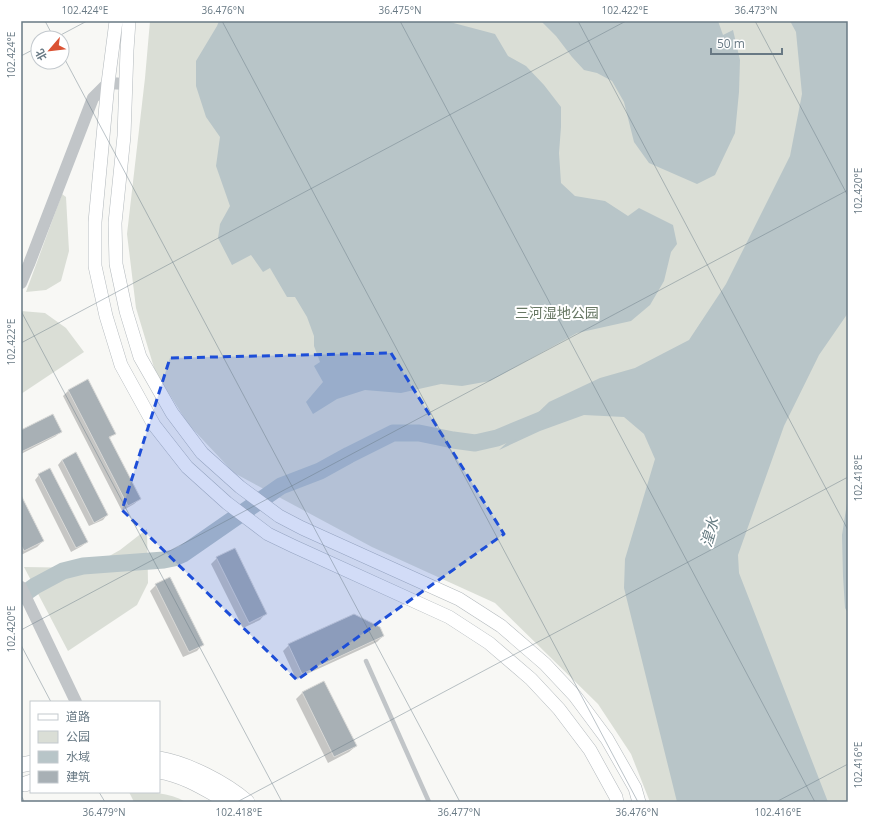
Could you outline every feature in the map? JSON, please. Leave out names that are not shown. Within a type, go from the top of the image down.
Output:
[{"type":"main road","points":[[116,21],[108,83],[95,222],[95,266],[106,316],[121,365],[154,425],[187,467],[227,503],[268,534],[449,617],[489,643],[531,679],[559,709],[590,750],[616,797],[617,802]]},
{"type":"main road","points":[[129,21],[124,136],[115,222],[116,264],[126,311],[140,357],[172,414],[202,453],[240,487],[279,516],[302,528],[459,599],[501,626],[545,664],[574,696],[607,739],[634,788],[639,802]]},
{"type":"main road","points":[[160,759],[195,770],[236,793],[247,802]]},
{"type":"main road","points":[[160,771],[190,781],[229,802]]},
{"type":"street","points":[[21,283],[93,98],[108,83],[126,84]]},
{"type":"street","points":[[21,587],[76,701]]},
{"type":"lane","points":[[366,661],[429,802]]},
{"type":"highlighted area","points":[[391,353],[504,534],[297,680],[122,510],[170,358]]},
{"type":"green space","name":"三河湿地公园","points":[[150,21],[848,21],[848,802],[650,802],[631,754],[598,704],[495,603],[372,547],[234,473],[188,424],[155,371],[136,308],[127,234]]},
{"type":"green space","points":[[62,194],[66,197],[69,251],[61,281],[46,290],[26,292]]},
{"type":"green space","points":[[21,311],[45,313],[66,328],[84,352],[21,394]]},
{"type":"green space","points":[[147,529],[148,583],[137,605],[68,651],[24,567],[88,568],[120,550]]},
{"type":"green space","points":[[130,793],[166,794],[186,802],[134,802]]},
{"type":"water","points":[[219,21],[446,21],[495,34],[508,56],[526,66],[544,85],[561,107],[559,153],[561,183],[575,196],[605,201],[628,216],[639,208],[673,225],[677,244],[671,252],[664,281],[650,305],[631,321],[577,333],[490,381],[462,386],[441,384],[401,393],[365,390],[337,399],[313,414],[306,402],[323,382],[314,366],[320,362],[314,346],[314,336],[307,317],[295,297],[287,297],[270,268],[263,272],[251,255],[232,265],[218,238],[220,224],[230,206],[216,166],[220,137],[206,117],[196,86],[196,61]]},
{"type":"water","points":[[537,21],[718,21],[723,35],[733,30],[740,60],[735,133],[715,175],[697,184],[649,163],[634,142],[624,102],[612,81],[597,73],[584,70],[556,36],[542,22]]},
{"type":"water","name":"湟水","points":[[790,21],[848,21],[848,313],[819,355],[784,426],[738,555],[739,573],[828,802],[677,802],[624,588],[625,559],[655,459],[644,434],[624,417],[584,415],[540,431],[499,450],[549,402],[600,378],[635,368],[689,340],[726,284],[790,156],[802,94],[796,32]]},
{"type":"water","points":[[848,497],[848,613],[845,608],[842,535]]},
{"type":"building","points":[[88,379],[116,434],[109,437],[141,499],[128,506],[68,390]]},
{"type":"building","points":[[53,414],[62,432],[21,452],[21,430]]},
{"type":"building","points":[[76,452],[108,515],[94,523],[62,460]]},
{"type":"building","points":[[50,468],[88,542],[76,548],[38,474]]},
{"type":"building","points":[[21,495],[44,541],[24,551],[21,545]]},
{"type":"building","points":[[235,548],[267,614],[249,623],[216,557]]},
{"type":"building","points":[[170,577],[204,645],[189,652],[155,584]]},
{"type":"building","points":[[354,614],[380,627],[384,636],[302,674],[288,644]]},
{"type":"building","points":[[324,681],[357,746],[334,757],[302,692]]},
{"type":"waterway","points":[[21,596],[35,586],[63,571],[83,566],[174,558],[183,554],[281,486],[320,471],[393,433],[419,433],[475,443],[497,438],[543,419]]}]
